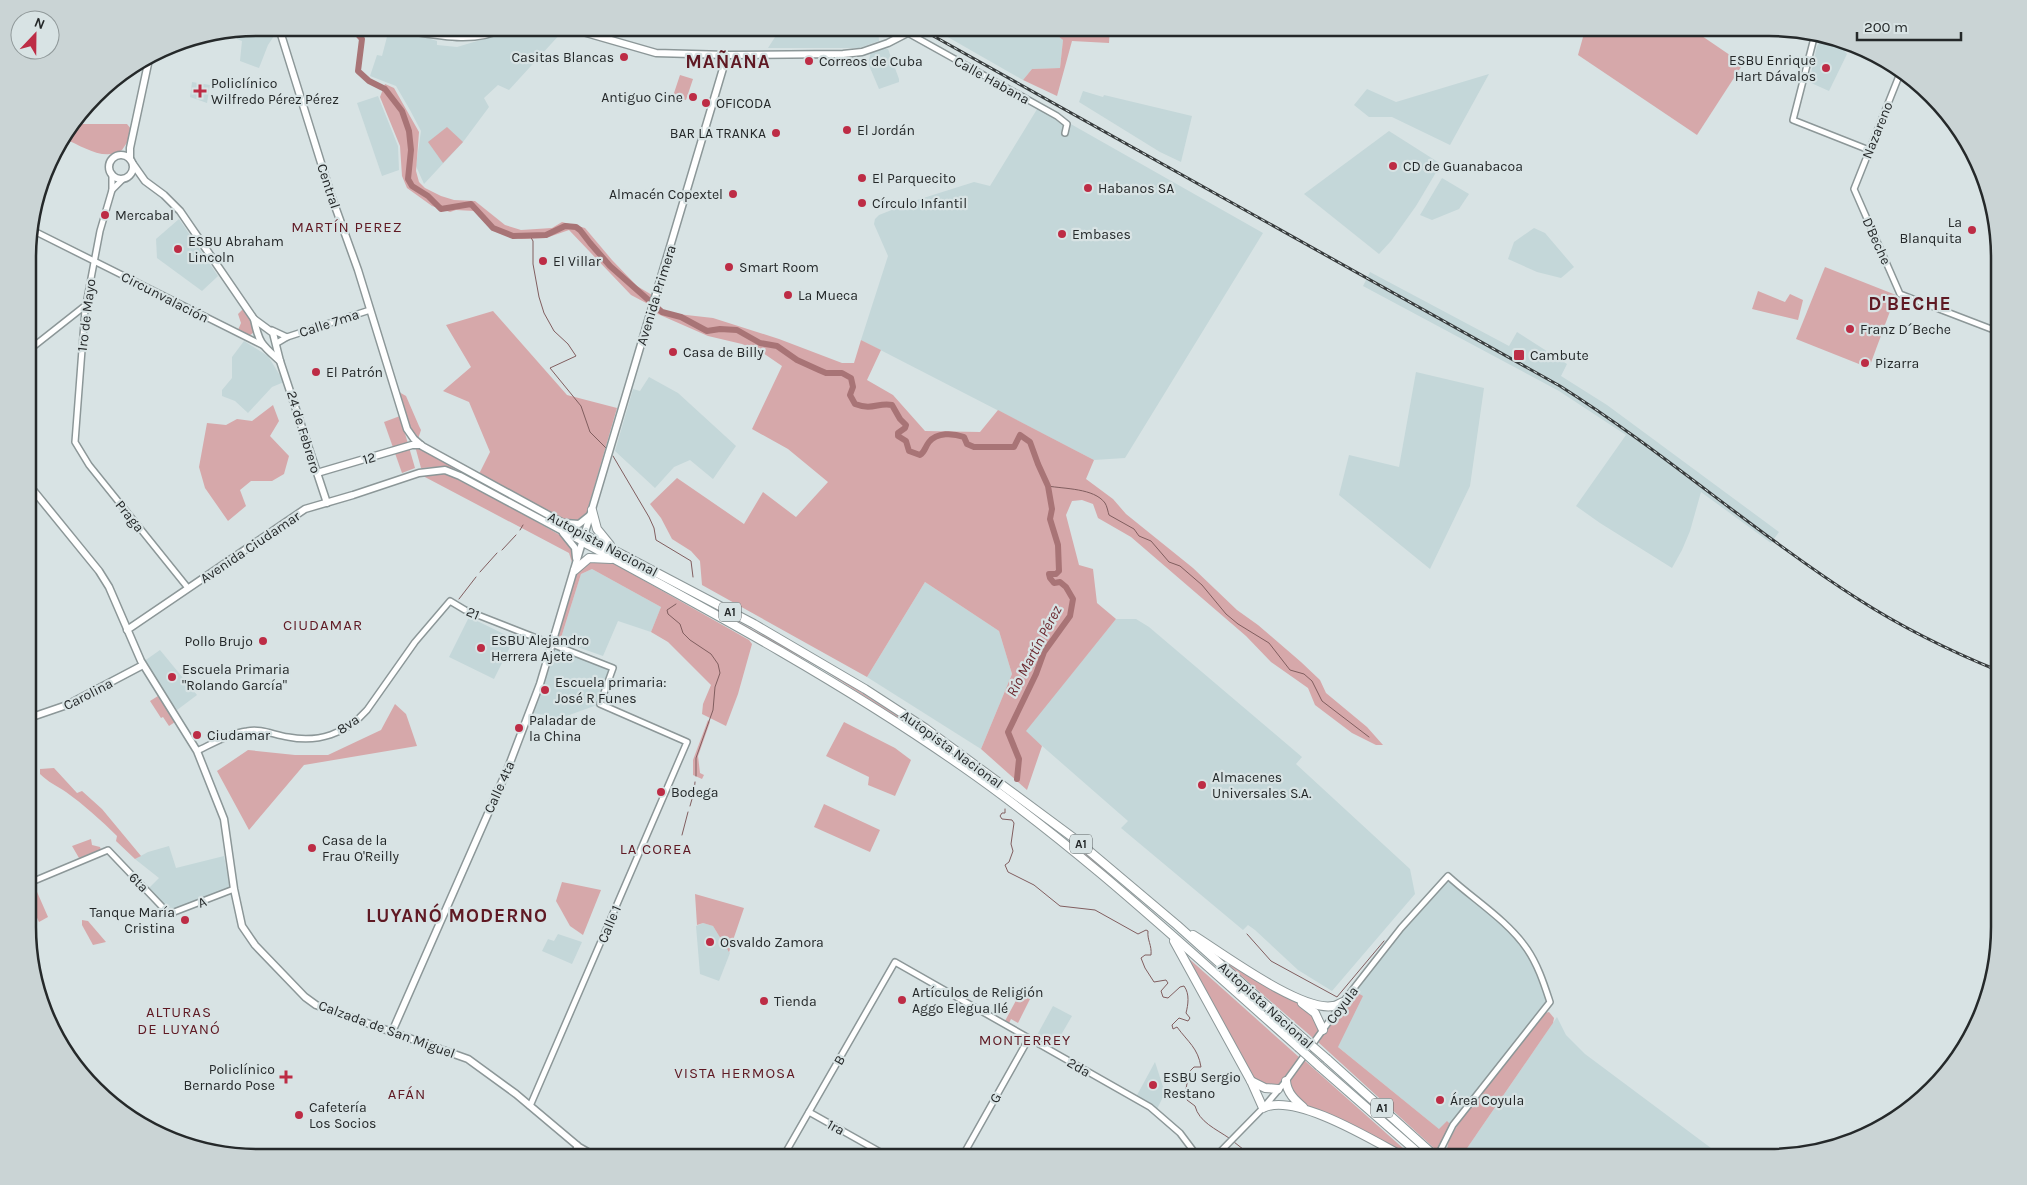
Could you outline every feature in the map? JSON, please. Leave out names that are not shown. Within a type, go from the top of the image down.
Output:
[{"type":"highway","points":[[592,510],[599,532],[620,558]]},
{"type":"highway","name":"Autopista Nacional","points":[[584,538],[847,690],[919,736],[1046,828],[1171,935],[1414,1149]]},
{"type":"highway","points":[[575,570],[592,558],[620,558]]},
{"type":"highway","name":"Autopista Nacional","points":[[620,558],[754,624],[865,689],[1075,839],[1176,925],[1427,1149]]},
{"type":"highway","points":[[1176,925],[1284,993],[1300,1001],[1320,1020],[1323,1030]]},
{"type":"highway","points":[[1171,935],[1251,1081],[1263,1108],[1275,1104],[1303,1108],[1389,1149]]},
{"type":"highway","points":[[1300,1001],[1333,1006],[1343,1002]]},
{"type":"highway","points":[[1251,1081],[1265,1088],[1278,1089]]},
{"type":"highway","points":[[1286,1081],[1286,1086],[1292,1097],[1303,1108]]},
{"type":"main road","name":"Central","points":[[282,36],[407,429]]},
{"type":"main road","points":[[456,36],[472,36]]},
{"type":"main road","points":[[597,36],[656,53],[727,55],[852,54],[875,48],[901,36]]},
{"type":"main road","name":"Avenida Primera","points":[[584,538],[727,55]]},
{"type":"main road","points":[[130,148],[110,161],[112,174],[117,178],[126,177],[133,171],[130,148],[148,66]]},
{"type":"main road","points":[[120,155],[132,162]]},
{"type":"main road","name":"24 de Febrero","points":[[132,162],[145,181],[164,195],[180,211],[254,319],[257,332],[264,347],[280,361]]},
{"type":"main road","name":"24 de Febrero","points":[[126,177],[145,181]]},
{"type":"main road","name":"24 de Febrero","points":[[254,319],[273,333],[277,343],[280,361],[327,503]]},
{"type":"main road","points":[[257,332],[263,327],[268,328]]},
{"type":"main road","points":[[264,347],[271,348],[277,343]]},
{"type":"main road","name":"Autopista Nacional","points":[[407,429],[422,446],[555,523]]},
{"type":"main road","name":"12","points":[[317,473],[412,445],[422,446]]},
{"type":"main road","name":"Autopista Nacional","points":[[411,475],[445,470],[584,538]]},
{"type":"main road","name":"Avenida Ciudamar","points":[[127,630],[304,509],[411,475]]},
{"type":"main road","name":"Calzada de San Miguel","points":[[36,492],[99,571],[109,587],[143,665],[197,751],[224,819],[234,889],[242,926],[248,935],[305,997],[322,1008],[468,1059],[582,1149]]},
{"type":"main road","points":[[555,523],[579,524],[588,517],[592,510]]},
{"type":"main road","points":[[555,523],[575,548],[577,555],[575,570]]},
{"type":"main road","name":"Calle 4ta","points":[[392,1032],[508,768],[533,706],[584,538]]},
{"type":"main road","name":"Carolina","points":[[36,716],[67,705],[143,665]]},
{"type":"street","name":"Calle Habana","points":[[913,36],[1057,116],[1067,124],[1065,133]]},
{"type":"street","points":[[1813,41],[1793,120],[1869,150]]},
{"type":"street","name":"Nazareno","points":[[1854,189],[1898,78]]},
{"type":"street","name":"1ro de Mayo","points":[[75,442],[86,305],[94,261],[112,190],[112,174]]},
{"type":"street","name":"1ro de Mayo","points":[[112,190],[126,177]]},
{"type":"street","name":"D'Beche","points":[[1854,189],[1900,294],[1991,329]]},
{"type":"street","name":"Circunvalación","points":[[38,232],[264,347]]},
{"type":"street","points":[[36,345],[86,305]]},
{"type":"street","name":"Calle 7ma","points":[[277,343],[287,337],[370,310]]},
{"type":"street","name":"Calle 7ma","points":[[268,328],[287,337]]},
{"type":"street","points":[[248,338],[253,337],[257,332]]},
{"type":"street","name":"Praga","points":[[75,442],[89,465],[188,588]]},
{"type":"street","name":"21","points":[[450,601],[465,610],[613,668],[600,703],[687,742]]},
{"type":"street","name":"8va","points":[[197,751],[246,731],[263,730],[305,740],[327,737],[342,731],[360,718],[367,710],[415,642],[450,601]]},
{"type":"street","name":"Calle 1","points":[[530,1106],[687,742]]},
{"type":"street","name":"6ta","points":[[36,880],[108,850],[169,914]]},
{"type":"street","name":"Coyula","points":[[1223,1149],[1286,1081],[1343,1002],[1402,928],[1448,876],[1512,931],[1527,950],[1539,971],[1550,1002],[1464,1110],[1440,1149]]},
{"type":"street","name":"A","points":[[169,914],[234,889]]},
{"type":"street","name":"2da","points":[[895,962],[1150,1107],[1180,1133],[1192,1149]]},
{"type":"street","name":"B","points":[[788,1149],[895,962]]},
{"type":"street","name":"G","points":[[967,1149],[1029,1038]]},
{"type":"street","name":"1ra","points":[[810,1112],[875,1149]]},
{"type":"shaded area","points":[[274,36],[268,45],[259,68],[240,61],[242,41],[237,39]]},
{"type":"shaded area","points":[[387,36],[421,36],[437,41],[437,45],[457,47],[494,36],[558,36],[509,90],[498,85],[484,98],[489,107],[463,142],[424,184],[416,166],[421,131],[396,86],[370,76],[377,55],[382,56]]},
{"type":"shaded area","points":[[776,36],[879,36],[879,41],[859,48],[768,48]]},
{"type":"shaded area","points":[[946,36],[1058,36],[1063,40],[1060,68],[1032,69],[1023,80]]},
{"type":"shaded area","points":[[1058,36],[1109,36],[1109,43],[1072,41],[1057,96],[1023,80],[1032,69],[1060,68],[1063,40]]},
{"type":"shaded area","points":[[1583,36],[1702,36],[1743,64],[1697,135],[1578,55]]},
{"type":"shaded area","name":"ESBU Enrique Hart Dávalos","points":[[1820,43],[1826,44],[1843,49],[1847,54],[1829,91],[1809,82],[1817,46]]},
{"type":"shaded area","points":[[880,48],[888,49],[899,82],[879,89],[868,63],[871,52]]},
{"type":"shaded area","points":[[1489,74],[1450,145],[1392,117],[1369,117],[1354,105],[1367,89],[1396,102]]},
{"type":"shaded area","points":[[680,75],[693,79],[686,100],[673,96]]},
{"type":"shaded area","name":"Policlínico Wilfredo Pérez Pérez","points":[[192,82],[210,85],[207,103],[190,97]]},
{"type":"shaded area","points":[[385,84],[394,88],[419,132],[416,171],[419,182],[425,188],[454,200],[475,201],[505,225],[521,230],[552,228],[562,222],[585,228],[637,286],[652,295],[650,305],[631,295],[569,230],[546,238],[521,239],[488,226],[475,211],[456,210],[450,212],[432,206],[407,188],[402,176],[400,146],[380,97]]},
{"type":"shaded area","points":[[1083,91],[1192,116],[1181,162],[1160,152],[1079,102]]},
{"type":"shaded area","points":[[378,96],[398,146],[399,170],[382,176],[357,103]]},
{"type":"shaded area","points":[[1039,106],[1263,233],[1125,458],[1094,460],[861,340],[888,256],[874,224],[875,219],[879,215],[917,200],[974,182],[990,186]]},
{"type":"shaded area","points":[[81,124],[127,124],[131,129],[128,141],[122,150],[108,154],[93,152],[70,141]]},
{"type":"shaded area","points":[[447,127],[463,142],[443,163],[428,142]]},
{"type":"shaded area","points":[[1389,131],[1441,164],[1416,206],[1391,241],[1379,254],[1304,194]]},
{"type":"shaded area","points":[[1442,178],[1469,194],[1459,209],[1432,220],[1420,215]]},
{"type":"shaded area","name":"ESBU Abraham Lincoln","points":[[179,219],[218,276],[202,291],[157,258],[156,239]]},
{"type":"shaded area","points":[[1534,228],[1545,233],[1574,267],[1561,278],[1537,272],[1508,259],[1514,242]]},
{"type":"shaded area","name":"Franz D´Beche","points":[[1825,267],[1896,295],[1869,368],[1796,339]]},
{"type":"shaded area","points":[[1370,272],[1509,346],[1517,332],[1567,364],[1561,376],[1607,405],[1779,532],[1771,543],[1701,492],[1690,531],[1672,568],[1600,523],[1576,506],[1626,435],[1559,391],[1363,286]]},
{"type":"shaded area","points":[[1758,291],[1785,302],[1790,294],[1803,300],[1798,320],[1752,309]]},
{"type":"shaded area","points":[[244,308],[252,322],[254,332],[249,336],[238,330],[241,323],[238,314]]},
{"type":"shaded area","points":[[493,311],[567,395],[617,408],[586,515],[578,520],[565,520],[479,474],[490,452],[469,402],[443,391],[471,367],[446,325]]},
{"type":"shaded area","points":[[651,311],[713,318],[779,339],[842,363],[854,363],[861,340],[881,350],[867,380],[893,395],[925,431],[980,432],[998,410],[1094,460],[1086,479],[1113,499],[1126,514],[1193,568],[1237,610],[1258,625],[1301,662],[1320,680],[1326,693],[1367,727],[1383,745],[1376,745],[1352,733],[1315,705],[1308,688],[1271,662],[1246,636],[1131,537],[1098,518],[1093,504],[1082,500],[1072,501],[1066,515],[1079,565],[1093,569],[1097,603],[1116,619],[1026,731],[1042,746],[1027,790],[981,749],[1012,674],[999,631],[925,582],[867,677],[702,585],[700,561],[691,551],[672,539],[661,518],[650,504],[677,478],[744,524],[763,492],[796,517],[828,482],[788,449],[752,429],[782,366],[763,353],[742,344],[708,336]]},
{"type":"shaded area","points":[[244,341],[268,356],[284,382],[272,387],[248,413],[235,401],[222,396],[222,390],[232,378],[232,357]]},
{"type":"shaded area","points":[[1416,372],[1484,388],[1470,486],[1430,569],[1339,495],[1349,455],[1399,467]]},
{"type":"shaded area","points":[[649,377],[678,393],[736,446],[713,479],[690,460],[674,467],[655,488],[615,451],[633,389],[640,391]]},
{"type":"shaded area","points":[[399,392],[406,396],[421,430],[418,439],[409,425]]},
{"type":"shaded area","points":[[273,405],[279,421],[270,436],[289,456],[284,474],[272,481],[251,481],[240,490],[246,506],[228,521],[205,488],[199,467],[207,423],[226,425],[237,419],[252,421]]},
{"type":"shaded area","points":[[400,416],[415,468],[402,473],[384,422]]},
{"type":"shaded area","points":[[415,446],[456,469],[443,467],[421,468]]},
{"type":"shaded area","points":[[443,472],[495,498],[565,538],[574,548],[574,569],[569,553],[423,476]]},
{"type":"shaded area","points":[[588,561],[608,561],[613,563],[749,640],[752,644],[738,694],[726,726],[702,714],[703,704],[711,685],[668,642],[651,632],[661,607],[592,569],[581,574],[560,641],[557,639],[574,579],[578,571]]},
{"type":"shaded area","points":[[628,561],[823,668],[915,727],[822,669]]},
{"type":"shaded area","points":[[592,569],[661,607],[651,632],[618,621],[603,656],[560,641],[581,574]]},
{"type":"shaded area","points":[[925,582],[999,631],[1012,674],[981,749],[867,677]]},
{"type":"shaded area","name":"ESBU Alejandro Herrera Ajete","points":[[469,617],[514,639],[494,679],[449,657]]},
{"type":"shaded area","name":"Almacenes Universales S.A.","points":[[1116,619],[1136,619],[1149,627],[1302,757],[1296,764],[1410,869],[1415,894],[1332,991],[1298,970],[1248,925],[1243,930],[1121,828],[1128,821],[1025,731]]},
{"type":"shaded area","points":[[556,648],[610,669],[597,705],[561,718],[533,713]]},
{"type":"shaded area","points":[[160,650],[197,695],[177,710],[143,662]]},
{"type":"shaded area","points":[[158,696],[175,722],[169,726],[163,717],[161,718],[150,701]]},
{"type":"shaded area","points":[[395,704],[406,714],[417,746],[304,765],[249,830],[217,771],[248,750],[295,755],[328,755],[381,730]]},
{"type":"shaded area","points":[[708,720],[710,722],[698,756],[700,773],[704,775],[702,779],[693,775],[693,760]]},
{"type":"shaded area","points":[[844,722],[895,748],[911,760],[895,796],[868,785],[869,777],[826,756]]},
{"type":"shaded area","points":[[54,768],[77,793],[82,791],[102,809],[141,856],[135,859],[116,841],[117,836],[99,818],[40,774],[40,769]]},
{"type":"shaded area","points":[[824,804],[880,830],[870,852],[814,827]]},
{"type":"shaded area","points":[[91,839],[92,845],[100,847],[101,850],[79,858],[72,846]]},
{"type":"shaded area","points":[[1075,844],[1302,1045],[1073,845]]},
{"type":"shaded area","points":[[169,846],[176,868],[224,856],[230,889],[170,912],[149,888],[159,878],[135,859],[148,852]]},
{"type":"shaded area","points":[[1448,876],[1512,931],[1527,949],[1550,1002],[1445,1134],[1327,1038],[1343,1002],[1401,928]]},
{"type":"shaded area","points":[[562,882],[601,890],[583,935],[570,926],[556,901]]},
{"type":"shaded area","points":[[36,890],[48,917],[39,922],[36,916]]},
{"type":"shaded area","points":[[695,894],[744,908],[729,952],[713,926],[703,923],[697,925]]},
{"type":"shaded area","points":[[82,920],[88,921],[106,942],[93,945],[82,925]]},
{"type":"shaded area","name":"Osvaldo Zamora","points":[[703,923],[713,926],[730,953],[719,981],[700,974],[696,926]]},
{"type":"shaded area","points":[[558,934],[582,942],[572,964],[542,951],[548,939],[554,941]]},
{"type":"shaded area","points":[[1208,947],[1299,1003],[1315,1017],[1320,1029],[1313,1038]]},
{"type":"shaded area","points":[[1186,956],[1300,1058],[1277,1086],[1272,1087],[1252,1079]]},
{"type":"shaded area","points":[[1025,990],[1033,993],[1018,1023],[1011,1019],[1009,1023],[1005,1021],[1021,991]]},
{"type":"shaded area","points":[[1354,991],[1363,996],[1338,1047],[1439,1129],[1447,1121],[1451,1125],[1441,1147],[1435,1149],[1318,1042]]},
{"type":"shaded area","points":[[1053,1006],[1072,1016],[1054,1047],[1036,1037]]},
{"type":"shaded area","points":[[1549,1012],[1554,1018],[1553,1023],[1466,1149],[1447,1149],[1449,1140],[1460,1121],[1545,1013]]},
{"type":"shaded area","points":[[1557,1017],[1566,1035],[1585,1054],[1712,1149],[1466,1149]]},
{"type":"shaded area","points":[[1304,1060],[1404,1149],[1392,1149],[1302,1105],[1287,1080]]},
{"type":"shaded area","name":"ESBU Sergio Restano","points":[[1155,1062],[1165,1093],[1157,1109],[1136,1097]]},
{"type":"waterway","name":"Río Martín Pérez","points":[[359,36],[362,39],[358,71],[369,81],[385,89],[402,111],[409,131],[411,150],[408,179],[412,186],[428,196],[441,209],[471,204],[493,228],[513,236],[546,235],[565,226],[576,227],[610,266],[662,312],[681,317],[707,331],[720,329],[737,330],[760,343],[777,346],[797,360],[826,373],[842,373],[851,378],[853,387],[850,395],[855,404],[866,407],[892,405],[906,425],[898,433],[898,436],[906,441],[909,451],[920,455],[932,439],[945,434],[964,437],[967,444],[974,447],[1014,447],[1020,435],[1030,442],[1048,486],[1052,509],[1050,519],[1058,545],[1059,571],[1056,574],[1049,574],[1050,578],[1054,583],[1060,582],[1066,587],[1073,599],[1070,616],[1044,652],[1036,674],[1008,732],[1019,759],[1017,779]]},
{"type":"waterway","points":[[530,236],[533,241],[533,264],[544,313],[554,331],[568,344],[576,356],[550,368],[581,406],[590,432],[607,449]]},
{"type":"waterway","points":[[613,456],[649,517],[654,528],[656,540],[691,561],[693,577]]},
{"type":"waterway","points":[[1048,486],[1086,492],[1100,498],[1106,504],[1109,515],[1134,529],[1139,536],[1151,541],[1169,562],[1180,566],[1202,585],[1226,614],[1238,624],[1269,643],[1290,670],[1304,674],[1312,681],[1322,701],[1369,737]]},
{"type":"waterway","points":[[520,530],[523,525]]},
{"type":"waterway","points":[[502,550],[516,535]]},
{"type":"waterway","points":[[480,572],[497,553]]},
{"type":"waterway","points":[[459,599],[476,577]]},
{"type":"waterway","points":[[676,604],[667,610],[668,614],[680,624],[683,633],[690,640],[711,654],[718,664],[720,673],[715,687],[713,710],[696,758],[696,776]]},
{"type":"waterway","points":[[690,806],[695,782]]},
{"type":"waterway","name":"Río Martín Pérez","points":[[1005,809],[1005,813],[1002,813],[1000,816],[1002,819],[1012,820],[1014,823],[1011,844],[1013,851],[1009,862],[1005,865],[1008,872],[1034,885],[1060,906],[1095,910],[1138,934],[1146,930],[1148,931],[1151,955],[1145,955],[1141,958],[1145,968],[1154,982],[1166,980],[1168,983],[1161,991],[1163,997],[1168,998],[1180,987],[1184,986],[1188,996],[1186,1013],[1190,1018],[1188,1021],[1179,1018],[1172,1025],[1173,1029],[1177,1027],[1200,1060],[1201,1067],[1194,1067],[1189,1072],[1186,1089],[1190,1093],[1187,1100],[1195,1106],[1204,1121],[1229,1138]]},
{"type":"waterway","points":[[682,835],[688,812]]},
{"type":"waterway","points":[[1247,934],[1271,961],[1337,997],[1384,941]]},
{"type":"waterway","name":"Río Martín Pérez","points":[[1234,1142],[1243,1149]]},
{"type":"railway","points":[[933,36],[1560,386],[1636,437],[1782,547],[1858,599],[1892,620],[1991,667]]},
{"type":"place","name":"Casitas Blancas","points":[[624,57]]},
{"type":"place","name":"Correos de Cuba","points":[[809,61]]},
{"type":"place","name":"ESBU Enrique Hart Dávalos","points":[[1826,68]]},
{"type":"place","name":"Policlínico Wilfredo Pérez Pérez","points":[[200,91]]},
{"type":"place","name":"Antiguo Cine","points":[[693,97]]},
{"type":"place","name":"OFICODA","points":[[706,103]]},
{"type":"place","name":"El Jordán","points":[[847,130]]},
{"type":"place","name":"BAR LA TRANKA","points":[[776,133]]},
{"type":"place","name":"CD de Guanabacoa","points":[[1393,166]]},
{"type":"place","name":"El Parquecito","points":[[862,178]]},
{"type":"place","name":"Habanos SA","points":[[1088,188]]},
{"type":"place","name":"Almacén Copextel","points":[[733,194]]},
{"type":"place","name":"Círculo Infantil","points":[[862,203]]},
{"type":"place","name":"Mercabal","points":[[105,215]]},
{"type":"place","name":"La Blanquita","points":[[1972,230]]},
{"type":"place","name":"Embases","points":[[1062,234]]},
{"type":"place","name":"ESBU Abraham Lincoln","points":[[178,249]]},
{"type":"place","name":"El Villar","points":[[543,261]]},
{"type":"place","name":"Smart Room","points":[[729,267]]},
{"type":"place","name":"La Mueca","points":[[788,295]]},
{"type":"place","name":"Franz D´Beche","points":[[1850,329]]},
{"type":"place","name":"Casa de Billy","points":[[673,352]]},
{"type":"place","name":"Cambute","points":[[1519,355]]},
{"type":"place","name":"Pizarra","points":[[1865,363]]},
{"type":"place","name":"El Patrón","points":[[316,372]]},
{"type":"place","name":"Pollo Brujo","points":[[263,641]]},
{"type":"place","name":"ESBU Alejandro Herrera Ajete","points":[[481,648]]},
{"type":"place","name":"Escuela Primaria \"Rolando García\"","points":[[172,677]]},
{"type":"place","name":"Escuela primaria: José R Funes","points":[[545,690]]},
{"type":"place","name":"Paladar de la China","points":[[519,728]]},
{"type":"place","name":"Ciudamar","points":[[197,735]]},
{"type":"place","name":"Almacenes Universales S.A.","points":[[1202,785]]},
{"type":"place","name":"Bodega","points":[[661,792]]},
{"type":"place","name":"Casa de la Frau O'Reilly","points":[[312,848]]},
{"type":"place","name":"Tanque María Cristina","points":[[185,920]]},
{"type":"place","name":"Osvaldo Zamora","points":[[710,942]]},
{"type":"place","name":"Artículos de Religión Aggo Elegua Ilé","points":[[902,1000]]},
{"type":"place","name":"Tienda","points":[[764,1001]]},
{"type":"place","name":"Policlínico Bernardo Pose","points":[[286,1077]]},
{"type":"place","name":"ESBU Sergio Restano","points":[[1153,1085]]},
{"type":"place","name":"Área Coyula","points":[[1440,1100]]},
{"type":"place","name":"Cafetería Los Socios","points":[[299,1115]]},
{"type":"district","name":"MAÑANA","points":[[728,61]]},
{"type":"district","name":"MARTÍN PEREZ","points":[[347,227]]},
{"type":"district","name":"D'BECHE","points":[[1910,303]]},
{"type":"district","name":"CIUDAMAR","points":[[323,625]]},
{"type":"district","name":"LA COREA","points":[[656,849]]},
{"type":"district","name":"LUYANÓ MODERNO","points":[[457,915]]},
{"type":"district","name":"ALTURAS DE LUYANÓ","points":[[179,1020]]},
{"type":"district","name":"MONTERREY","points":[[1025,1040]]},
{"type":"district","name":"VISTA HERMOSA","points":[[735,1073]]},
{"type":"district","name":"AFÁN","points":[[407,1094]]}]
